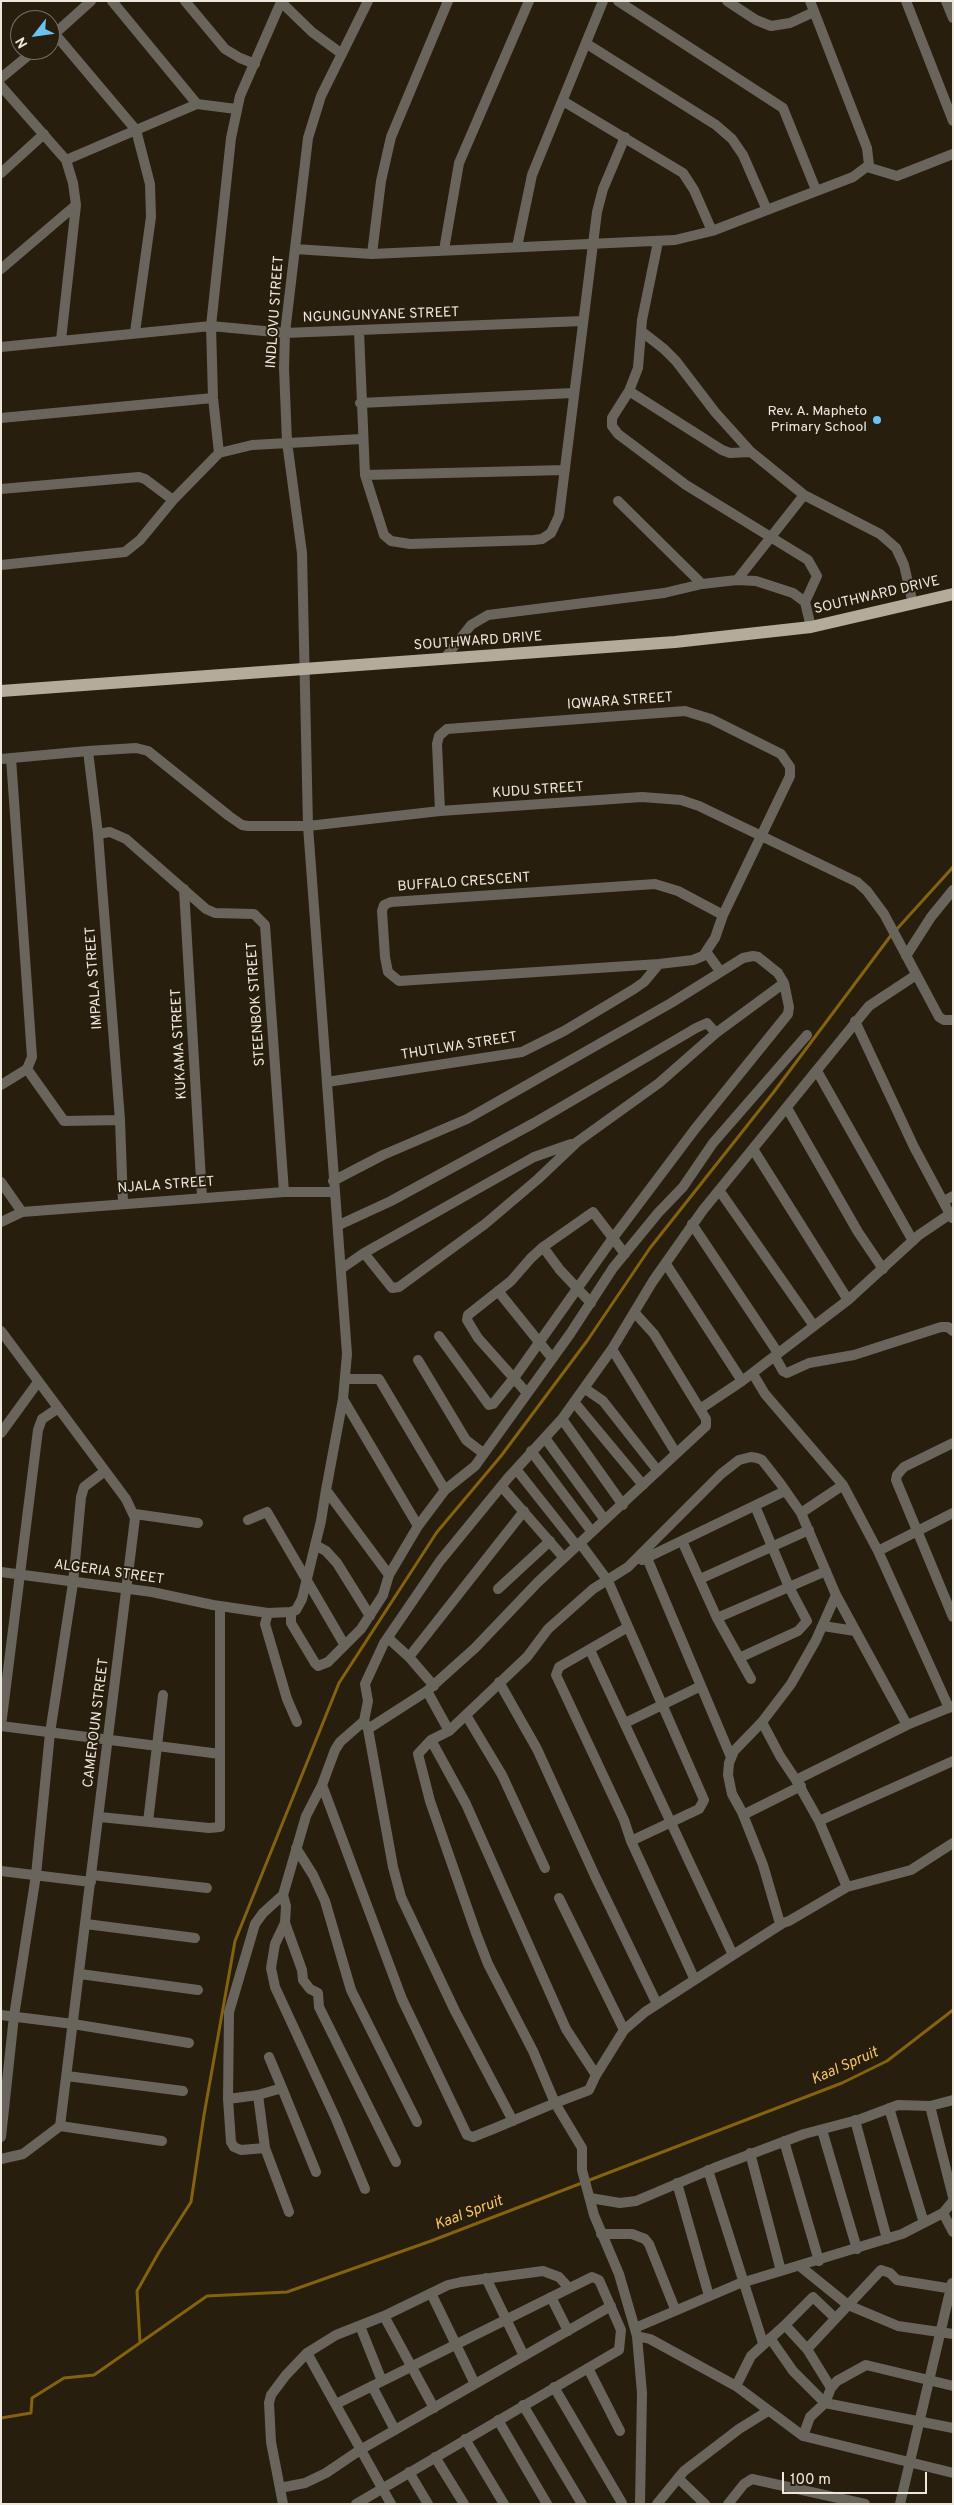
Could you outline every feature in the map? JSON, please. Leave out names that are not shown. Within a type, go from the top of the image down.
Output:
[{"type":"main road","name":"SOUTHWARD DRIVE","points":[[1,691],[675,642],[811,627],[953,594]]},
{"type":"street","points":[[60,29],[91,1]]},
{"type":"street","points":[[112,1],[197,104]]},
{"type":"street","points":[[185,1],[225,49],[255,64]]},
{"type":"street","name":"INDLOVU STREET","points":[[291,1612],[300,1605],[316,1545],[344,1399],[347,1354],[308,826],[302,554],[287,442],[285,333],[308,138],[314,117],[368,1]]},
{"type":"street","points":[[372,254],[382,174],[391,137],[448,1]]},
{"type":"street","points":[[444,250],[459,164],[528,1]]},
{"type":"street","points":[[517,247],[532,175],[603,1]]},
{"type":"street","points":[[618,1],[783,108],[816,190]]},
{"type":"street","points":[[727,1],[756,20],[772,26],[790,23],[814,12]]},
{"type":"street","points":[[295,249],[372,254],[658,242],[712,231],[853,176],[867,167],[869,159],[867,148],[810,1]]},
{"type":"street","points":[[906,1],[953,121]]},
{"type":"street","points":[[946,1],[953,18]]},
{"type":"street","points":[[219,453],[213,398],[210,326],[218,244],[236,109],[280,2],[312,32],[342,54]]},
{"type":"street","points":[[587,44],[716,125],[732,138],[743,155],[766,210]]},
{"type":"street","points":[[60,45],[136,130],[150,184],[151,217],[135,332]]},
{"type":"street","points":[[1,78],[23,60]]},
{"type":"street","points":[[1,86],[66,160],[76,205],[61,340]]},
{"type":"street","points":[[563,101],[683,173],[694,190],[712,231]]},
{"type":"street","points":[[66,160],[197,104],[236,109]]},
{"type":"street","points":[[1,173],[44,134]]},
{"type":"street","points":[[359,331],[360,403],[365,475],[384,534],[391,541],[398,543],[419,543],[542,539],[551,533],[560,516],[573,393],[599,201],[624,138]]},
{"type":"street","points":[[867,167],[897,176],[953,154]]},
{"type":"street","points":[[1,269],[76,205]]},
{"type":"street","points":[[658,242],[641,331],[640,355],[629,391],[612,418],[614,431],[686,485],[804,556],[816,571],[816,583],[805,602]]},
{"type":"street","name":"NGUNGUNYANE STREET","points":[[1,347],[135,332],[210,326],[285,333],[584,321]]},
{"type":"street","points":[[641,331],[664,348],[676,361],[715,412],[751,452],[804,495],[880,534],[896,548],[904,565],[913,604]]},
{"type":"street","points":[[629,391],[722,450],[730,453],[751,452]]},
{"type":"street","points":[[360,403],[573,393]]},
{"type":"street","points":[[1,418],[213,398]]},
{"type":"street","points":[[1,565],[125,552],[140,540],[173,500],[219,453],[244,445],[362,439]]},
{"type":"street","points":[[365,475],[565,470]]},
{"type":"street","points":[[1,489],[139,477],[146,479],[173,500]]},
{"type":"street","points":[[736,580],[804,495]]},
{"type":"street","points":[[618,501],[702,584]]},
{"type":"street","points":[[444,659],[470,625],[488,615],[664,593],[702,584],[736,580],[756,581],[793,593],[805,602],[811,627]]},
{"type":"street","name":"IQWARA STREET","points":[[440,811],[437,744],[439,736],[446,728],[685,712],[711,719],[772,748],[786,760],[790,767],[788,783],[762,836]]},
{"type":"street","points":[[1,1085],[27,1069],[32,1057],[6,759],[136,748],[148,751],[242,825],[308,826]]},
{"type":"street","name":"IMPALA STREET","points":[[88,751],[98,834],[120,1120],[123,1203]]},
{"type":"street","name":"KUDU STREET","points":[[308,826],[440,811],[663,797],[681,800],[699,806],[857,882],[867,891],[884,914],[939,1017],[944,1020],[953,1020]]},
{"type":"street","name":"STEENBOK STREET","points":[[98,834],[110,832],[126,839],[206,909],[215,913],[254,914],[265,925],[284,1192]]},
{"type":"street","points":[[720,971],[707,953],[715,938],[723,915],[762,836]]},
{"type":"street","name":"BUFFALO CRESCENT","points":[[707,953],[693,960],[659,964],[399,981],[388,972],[385,957],[383,907],[386,904],[399,902],[655,884],[678,891],[723,915]]},
{"type":"street","name":"KUKAMA STREET","points":[[184,889],[202,1197]]},
{"type":"street","points":[[904,952],[953,890]]},
{"type":"street","points":[[333,1181],[383,1155],[468,1119],[671,1003],[743,958],[753,956],[763,960],[778,973],[784,983],[790,1007],[788,1014],[695,1129],[576,1288],[514,1378],[493,1404],[489,1405],[439,1336]]},
{"type":"street","name":"THUTLWA STREET","points":[[327,1082],[522,1052],[644,982],[659,964]]},
{"type":"street","points":[[513,2121],[455,2011],[401,1897],[393,1867],[366,1725],[368,1701],[365,1684],[388,1638],[440,1562],[531,1451],[562,1419],[612,1350],[653,1281],[692,1224],[855,1021],[876,1000],[916,976]]},
{"type":"street","points":[[364,1254],[390,1286],[397,1288],[509,1204],[577,1142],[659,1083],[716,1033],[784,983]]},
{"type":"street","points":[[700,1408],[753,1374],[848,1300],[913,1241],[951,1216],[948,1199],[882,1081],[855,1021]]},
{"type":"street","points":[[338,1225],[391,1201],[534,1123],[589,1089],[696,1028],[708,1023],[716,1033]]},
{"type":"street","points":[[291,1612],[291,1623],[316,1665],[328,1662],[361,1629],[383,1595],[389,1575],[418,1526],[446,1490],[475,1466],[625,1254],[658,1213],[684,1187],[713,1143],[807,1034]]},
{"type":"street","points":[[27,1069],[64,1121],[120,1120]]},
{"type":"street","points":[[816,1071],[913,1241]]},
{"type":"street","points":[[786,1108],[858,1232],[883,1270]]},
{"type":"street","points":[[341,1269],[534,1157],[577,1142]]},
{"type":"street","points":[[753,1150],[848,1300]]},
{"type":"street","points":[[1,1182],[22,1212]]},
{"type":"street","points":[[719,1190],[814,1326]]},
{"type":"street","name":"NJALA STREET","points":[[1,1222],[22,1212],[202,1197],[284,1192],[334,1192]]},
{"type":"street","points":[[527,1393],[478,1338],[467,1320],[468,1316],[516,1277],[543,1247],[593,1212],[625,1254]]},
{"type":"street","points":[[692,1224],[777,1355],[783,1371],[787,1373],[809,1363],[854,1355],[941,1327],[948,1327],[953,1331]]},
{"type":"street","points":[[543,1247],[576,1288],[591,1302]]},
{"type":"street","points":[[666,1264],[742,1381]]},
{"type":"street","points":[[498,1292],[552,1358]]},
{"type":"street","points":[[365,2189],[336,2119],[275,1987],[271,1968],[275,1944],[285,1922],[286,1906],[283,1895],[296,1848],[306,1816],[322,1785],[340,1742],[430,1688],[474,1648],[564,1558],[706,1426],[706,1419],[700,1408],[650,1328],[635,1313]]},
{"type":"street","points":[[2,1334],[105,1470],[135,1514],[198,1523]]},
{"type":"street","points":[[612,1350],[676,1453]]},
{"type":"street","points":[[418,1360],[466,1440],[483,1453]]},
{"type":"street","points":[[743,1815],[798,1783],[907,1725],[951,1707],[878,1551],[843,1485],[765,1394],[753,1374]]},
{"type":"street","points":[[345,1379],[379,1378],[446,1490]]},
{"type":"street","points":[[1,1433],[38,1382]]},
{"type":"street","points":[[584,1388],[603,1401],[658,1471]]},
{"type":"street","points":[[344,1399],[418,1526]]},
{"type":"street","points":[[574,1402],[643,1485]]},
{"type":"street","points":[[57,1409],[42,1419],[39,1426],[1,1726],[220,1754]]},
{"type":"street","points":[[562,1419],[622,1504]]},
{"type":"street","points":[[545,1438],[605,1520]]},
{"type":"street","points":[[953,1444],[904,1467],[897,1475],[897,1484],[953,1617]]},
{"type":"street","points":[[531,1451],[592,1532]]},
{"type":"street","points":[[628,1567],[721,1474],[739,1460],[751,1457],[760,1459],[801,1513],[836,1595],[907,1725]]},
{"type":"street","points":[[516,1469],[608,1580],[704,1801],[699,1808],[631,1841]]},
{"type":"street","points":[[1,2137],[14,2016],[36,1875],[50,1733],[73,1582],[82,1492],[88,1483],[105,1470]]},
{"type":"street","points":[[801,1513],[843,1485]]},
{"type":"street","points":[[502,1487],[564,1558]]},
{"type":"street","points":[[326,1490],[389,1575]]},
{"type":"street","points":[[640,2504],[642,2393],[636,2332],[619,2274],[601,2234],[582,2170],[582,2148],[555,2103],[533,2051],[488,1964],[463,1900],[430,1801],[419,1759],[419,1752],[431,1740],[449,1731],[527,1657],[548,1628],[594,1589],[628,1567],[785,1491]]},
{"type":"street","points":[[739,1658],[804,1626],[806,1618],[789,1587],[755,1506]]},
{"type":"street","points":[[409,1657],[524,1511]]},
{"type":"street","points":[[248,1520],[267,1512],[344,1644]]},
{"type":"street","points":[[878,1551],[953,1513]]},
{"type":"street","name":"CAMEROUN STREET","points":[[60,2126],[100,1817],[135,1514]]},
{"type":"street","points":[[700,1579],[809,1530]]},
{"type":"street","points":[[498,1589],[550,1541]]},
{"type":"street","points":[[682,1541],[717,1618],[752,1680]]},
{"type":"street","points":[[316,1545],[326,1551],[336,1563],[370,1616]]},
{"type":"street","points":[[647,1558],[730,1757]]},
{"type":"street","points":[[717,1618],[826,1571]]},
{"type":"street","name":"ALGERIA STREET","points":[[1,1572],[152,1592],[217,1606],[268,1613],[291,1612]]},
{"type":"street","points":[[782,1923],[775,1910],[763,1865],[729,1783],[728,1768],[730,1757],[762,1722],[791,1684],[823,1626],[836,1595]]},
{"type":"street","points":[[100,1817],[220,1827],[217,1606]]},
{"type":"street","points":[[268,1613],[266,1624],[287,1699],[297,1722]]},
{"type":"street","points":[[823,1626],[855,1631]]},
{"type":"street","points":[[628,1627],[559,1667],[556,1675],[624,1820],[631,1841],[694,1978]]},
{"type":"street","points":[[388,1638],[409,1657],[430,1688],[449,1731]]},
{"type":"street","points":[[590,1650],[732,1955]]},
{"type":"street","points":[[499,1682],[538,1749],[595,1876],[657,2004]]},
{"type":"street","points":[[625,1723],[701,1686]]},
{"type":"street","points":[[148,1822],[163,1695]]},
{"type":"street","points":[[466,1715],[502,1775],[545,1868]]},
{"type":"street","points":[[762,1722],[819,1821],[846,1887]]},
{"type":"street","points":[[431,1740],[466,1804],[566,2029],[596,2075]]},
{"type":"street","points":[[819,1821],[953,1760]]},
{"type":"street","points":[[322,1785],[402,1999],[466,2132],[469,2136],[473,2137],[589,2090],[596,2075],[624,2030],[694,1978],[782,1923],[809,1910],[846,1887],[911,1870],[953,1843]]},
{"type":"street","points":[[296,1848],[313,1875],[324,1901],[351,1990],[417,2122]]},
{"type":"street","points":[[1,1871],[207,1888]]},
{"type":"street","points":[[266,2148],[246,2150],[234,2147],[231,2142],[228,2099],[229,2012],[255,1924],[263,1913],[283,1895]]},
{"type":"street","points":[[559,1898],[624,2030]]},
{"type":"street","points":[[285,1922],[302,1970],[303,1980],[310,1989],[318,1993],[319,2007],[396,2162]]},
{"type":"street","points":[[86,1924],[195,1938]]},
{"type":"street","points":[[80,1974],[198,1990]]},
{"type":"street","points":[[1,2015],[73,2024],[189,2043]]},
{"type":"street","points":[[269,2057],[316,2172]]},
{"type":"street","points":[[67,2076],[183,2091]]},
{"type":"street","points":[[228,2099],[258,2095],[282,2088]]},
{"type":"street","points":[[258,2095],[266,2148],[289,2212]]},
{"type":"street","points":[[590,2194],[630,2203],[750,2153],[784,2141],[903,2104],[930,2106],[953,2100]]},
{"type":"street","points":[[930,2106],[953,2197]]},
{"type":"street","points":[[889,2108],[924,2223]]},
{"type":"street","points":[[856,2120],[887,2239]]},
{"type":"street","points":[[1,2159],[23,2154],[60,2126],[162,2142]]},
{"type":"street","points":[[822,2130],[856,2249]]},
{"type":"street","points":[[784,2141],[819,2261]]},
{"type":"street","points":[[750,2153],[781,2272]]},
{"type":"street","points":[[708,2170],[744,2282],[766,2340],[793,2371],[825,2403],[953,2428]]},
{"type":"street","points":[[677,2183],[709,2296]]},
{"type":"street","points":[[636,2332],[675,2310],[744,2282],[800,2267],[887,2239],[943,2213],[953,2201]]},
{"type":"street","points":[[943,2213],[953,2232]]},
{"type":"street","points":[[601,2234],[632,2234],[645,2239],[650,2244],[675,2310]]},
{"type":"street","points":[[800,2267],[848,2305],[898,2326],[953,2334]]},
{"type":"street","points":[[807,2349],[881,2270],[890,2273],[897,2280],[952,2287],[928,2380],[900,2504]]},
{"type":"street","points":[[283,2504],[271,2442],[268,2403],[286,2375],[307,2353],[322,2342],[384,2316],[448,2285],[542,2271],[559,2277],[569,2288]]},
{"type":"street","points":[[336,2404],[589,2278],[596,2277],[599,2280],[621,2330],[620,2348],[356,2504]]},
{"type":"street","points":[[486,2278],[524,2356]]},
{"type":"street","points":[[431,2294],[475,2384]]},
{"type":"street","points":[[551,2297],[568,2331]]},
{"type":"street","points":[[736,2386],[751,2356],[813,2297],[836,2318]]},
{"type":"street","points":[[280,2488],[305,2483],[326,2473],[360,2450],[611,2306]]},
{"type":"street","points":[[384,2316],[434,2408]]},
{"type":"street","points":[[785,2325],[807,2349],[831,2388]]},
{"type":"street","points":[[360,2326],[382,2381]]},
{"type":"street","points":[[636,2332],[736,2386],[803,2436],[953,2473]]},
{"type":"street","points":[[307,2353],[391,2504]]},
{"type":"street","points":[[803,2436],[810,2417],[825,2403],[831,2388],[844,2376],[866,2365],[953,2386]]},
{"type":"street","points":[[588,2368],[620,2431]]},
{"type":"street","points":[[372,2386],[395,2430]]},
{"type":"street","points":[[554,2387],[622,2503]]},
{"type":"street","points":[[523,2405],[582,2504]]},
{"type":"street","points":[[657,2504],[678,2478],[739,2428],[768,2411]]},
{"type":"street","points":[[498,2420],[547,2504]]},
{"type":"street","points":[[465,2439],[504,2504]]},
{"type":"street","points":[[435,2457],[464,2504]]},
{"type":"street","points":[[409,2472],[428,2504]]},
{"type":"street","points":[[678,2478],[705,2504]]},
{"type":"street","points":[[728,2504],[744,2484],[752,2479],[865,2504]]},
{"type":"waterway","points":[[896,930],[953,867]]},
{"type":"waterway","points":[[140,2342],[137,2291],[191,2202],[204,2115],[235,1941],[339,1683],[437,1532],[501,1456],[587,1341],[650,1248],[773,1093],[892,934]]},
{"type":"waterway","name":"Kaal Spruit","points":[[1,2418],[31,2413],[32,2398],[64,2378],[94,2375],[207,2296],[287,2292],[431,2241],[842,2083],[887,2061],[953,2010]]},
{"type":"place","name":"Rev. A. Mapheto Primary School","points":[[877,420]]}]
